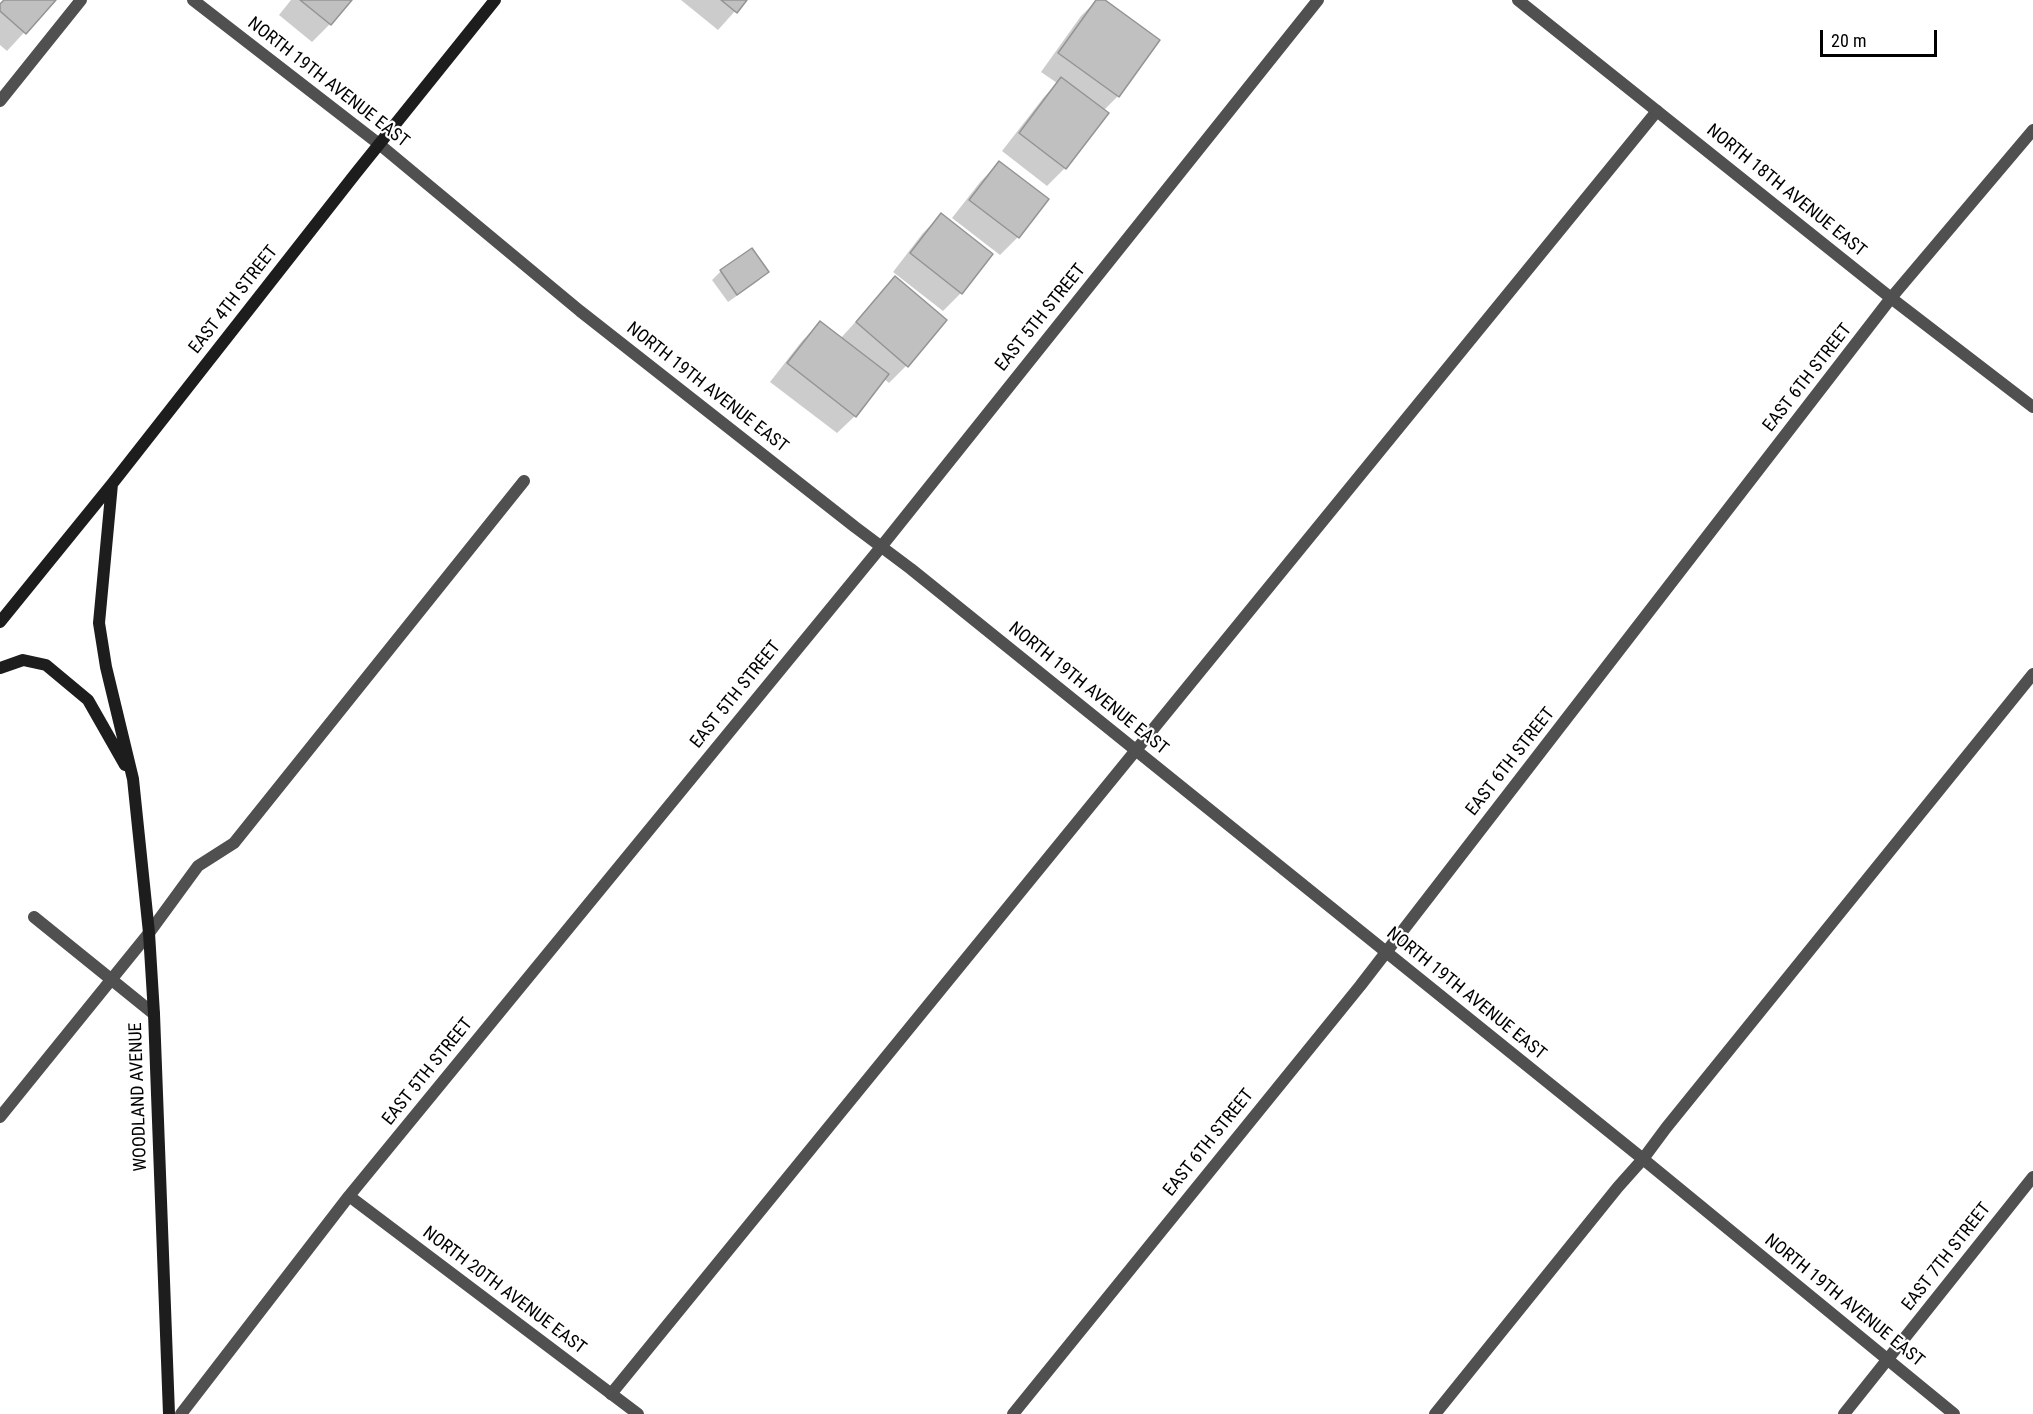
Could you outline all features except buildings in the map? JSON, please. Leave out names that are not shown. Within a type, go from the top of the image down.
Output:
[{"type":"main road","name":"EAST 4TH STREET","points":[[0,622],[495,0]]},
{"type":"main road","name":"WOODLAND AVENUE","points":[[112,484],[99,623],[106,668],[133,779],[149,933],[169,1414]]},
{"type":"main road","name":"WOODLAND AVENUE","points":[[0,668],[23,660],[46,665],[87,700],[133,779]]},
{"type":"street","points":[[0,101],[81,0]]},
{"type":"street","name":"NORTH 19TH AVENUE EAST","points":[[193,0],[379,144],[579,311],[911,569],[1644,1159],[1954,1414]]},
{"type":"street","name":"EAST 5TH STREET","points":[[182,1414],[349,1197],[881,547],[1318,0]]},
{"type":"street","name":"NORTH 18TH AVENUE EAST","points":[[1518,0],[1891,298],[2033,407]]},
{"type":"street","points":[[611,1394],[1657,111]]},
{"type":"street","name":"EAST 6TH STREET","points":[[1013,1414],[1386,952],[1891,298],[2033,130]]},
{"type":"street","points":[[0,1117],[149,933],[198,866],[234,843],[524,480]]},
{"type":"street","points":[[1435,1414],[1618,1187],[1644,1159],[1666,1128],[2033,674]]},
{"type":"street","points":[[34,917],[110,981],[154,1014]]},
{"type":"street","name":"EAST 7TH STREET","points":[[1844,1414],[2033,1177]]},
{"type":"street","name":"NORTH 20TH AVENUE EAST","points":[[349,1197],[638,1414]]}]
